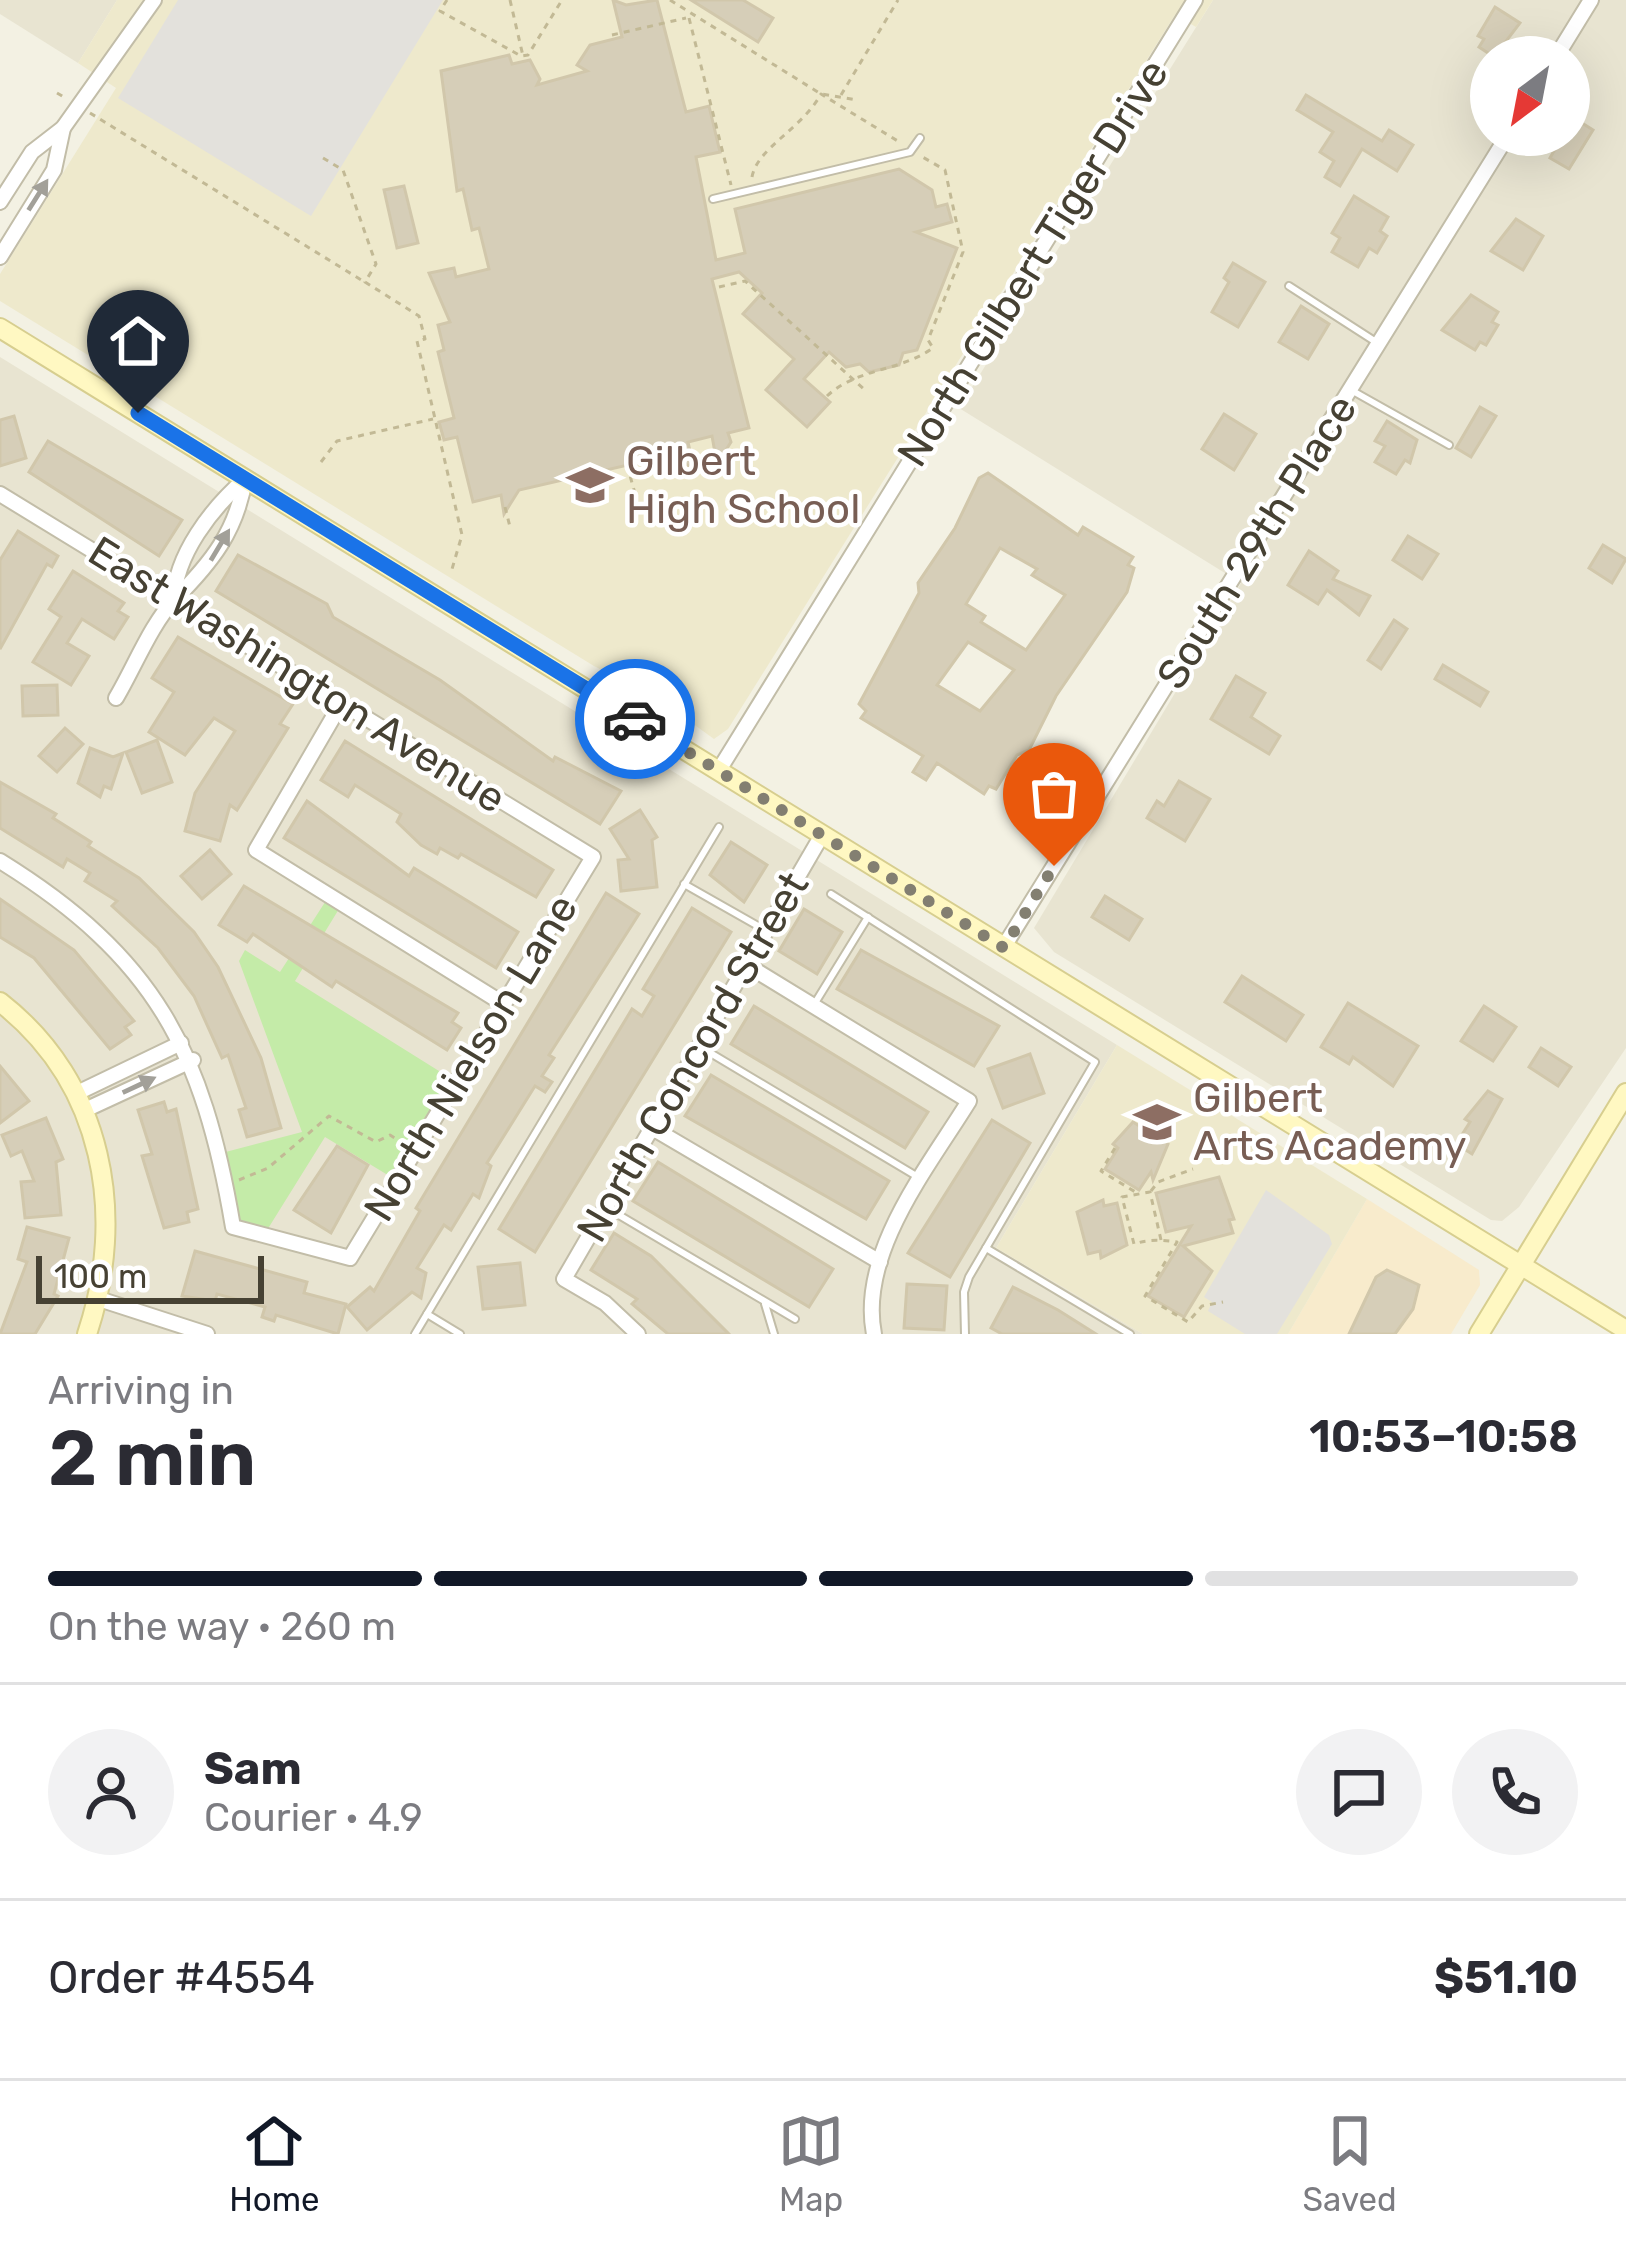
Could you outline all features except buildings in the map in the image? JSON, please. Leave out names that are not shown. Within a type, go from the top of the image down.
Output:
[{"type":"main road","points":[[0,328],[1626,1330]]},
{"type":"main road","points":[[0,1002],[46,1047],[80,1102],[104,1186],[109,1235],[99,1299],[87,1334]]},
{"type":"main road","points":[[1479,1334],[1626,1093]]},
{"type":"street","points":[[0,202],[32,152],[63,128],[154,0]]},
{"type":"street","name":"North Gilbert Tiger Drive","points":[[719,770],[1195,0]]},
{"type":"street","points":[[1569,36],[1591,0]]},
{"type":"street","points":[[0,257],[54,170],[63,128]]},
{"type":"street","name":"South 29th Place","points":[[1004,948],[1495,156]]},
{"type":"street","points":[[174,600],[175,576],[220,501],[245,478]]},
{"type":"street","points":[[116,698],[174,600],[195,586],[236,519],[245,478]]},
{"type":"street","name":"East Washington Avenue","points":[[0,494],[593,857]]},
{"type":"street","points":[[342,702],[256,850],[502,1004]]},
{"type":"street","name":"North Concord Street","points":[[638,1334],[605,1303],[563,1279],[822,835]]},
{"type":"street","name":"North Nielson Lane","points":[[226,1184],[233,1227],[350,1258],[593,857]]},
{"type":"street","points":[[0,861],[90,922],[135,972],[193,1060],[226,1184]]},
{"type":"street","points":[[745,964],[970,1101],[921,1178],[880,1262],[874,1334]]},
{"type":"street","points":[[80,1102],[181,1042]]},
{"type":"street","points":[[80,1102],[193,1060]]},
{"type":"street","points":[[649,1126],[880,1262]]},
{"type":"street","points":[[99,1299],[206,1334]]},
{"type":"lane","points":[[713,199],[911,150],[920,138]]},
{"type":"lane","points":[[1289,286],[1379,344]]},
{"type":"lane","points":[[1351,390],[1449,446]]},
{"type":"lane","points":[[415,1334],[719,827]]},
{"type":"lane","points":[[684,884],[765,930]]},
{"type":"lane","points":[[831,894],[1095,1062],[964,1292],[965,1334]]},
{"type":"lane","points":[[813,1006],[868,917]]},
{"type":"lane","points":[[697,1045],[921,1178]]},
{"type":"lane","points":[[604,1207],[795,1319]]},
{"type":"lane","points":[[986,1248],[1130,1334]]},
{"type":"lane","points":[[764,1301],[774,1334]]},
{"type":"lane","points":[[427,1314],[460,1334]]},
{"type":"path","points":[[447,0],[440,11],[523,56]]},
{"type":"path","points":[[510,0],[523,56]]},
{"type":"path","points":[[523,56],[562,0]]},
{"type":"path","points":[[670,0],[945,170],[963,252],[928,340],[933,348],[911,364],[852,378],[827,396]]},
{"type":"path","points":[[840,97],[898,0]]},
{"type":"path","points":[[612,35],[690,16]]},
{"type":"path","points":[[690,16],[734,195]]},
{"type":"path","points":[[57,93],[419,316],[425,339],[417,341],[461,535],[452,569]]},
{"type":"path","points":[[821,94],[857,100]]},
{"type":"path","points":[[751,191],[758,156],[795,131],[821,94]]},
{"type":"path","points":[[323,158],[343,170],[376,264],[364,282]]},
{"type":"path","points":[[719,287],[745,281],[867,392]]},
{"type":"path","points":[[321,462],[337,441],[435,418]]},
{"type":"path","points":[[627,465],[635,497]]},
{"type":"path","points":[[505,507],[510,527]]},
{"type":"path","points":[[226,1184],[268,1168],[329,1116],[376,1142],[389,1135],[414,1150]]},
{"type":"path","points":[[1115,1148],[1101,1171],[1139,1194]]},
{"type":"path","points":[[1193,1169],[1158,1182],[1150,1192],[1122,1197],[1133,1244],[1177,1243],[1145,1296],[1188,1322],[1202,1306],[1223,1302]]},
{"type":"path","points":[[1150,1192],[1161,1240]]},
{"type":"shaded area","points":[[0,0],[117,0],[78,63],[0,14]]},
{"type":"shaded area","name":"Gilbert High School","points":[[117,0],[1213,0],[1196,27],[1175,15],[728,729],[714,739],[660,700],[594,666],[0,301],[0,274],[116,88],[78,63]]},
{"type":"shaded area","points":[[178,0],[443,0],[311,216],[118,98]]},
{"type":"shaded area","points":[[1213,0],[1626,0],[1626,1048],[1519,1207],[1502,1221],[1491,1220],[1054,952],[1034,928],[1241,583],[959,408]]},
{"type":"shaded area","points":[[0,357],[1117,1045],[996,1248],[1143,1334],[0,1334]]},
{"type":"shaded area","name":"Gilbert Arts Academy","points":[[1117,1045],[1367,1199],[1288,1334],[1143,1334],[996,1248]]},
{"type":"shaded area","points":[[1266,1190],[1329,1235],[1332,1244],[1277,1334],[1245,1334],[1208,1311],[1212,1302],[1204,1297]]},
{"type":"shaded area","points":[[1367,1199],[1479,1270],[1480,1285],[1451,1334],[1288,1334]]},
{"type":"green space","points":[[329,896],[342,904],[295,981],[455,1081],[396,1180],[325,1137],[264,1235],[233,1227],[218,1154],[302,1132],[239,961],[245,950],[280,972]]},
{"type":"way so far","points":[[635,719],[1004,948],[1054,866]]},
{"type":"place","name":"Gilbert High School","points":[[590,485]]},
{"type":"place","name":"Gilbert Arts Academy","points":[[1157,1122]]},
{"type":"route","points":[[138,413],[635,719]]}]
